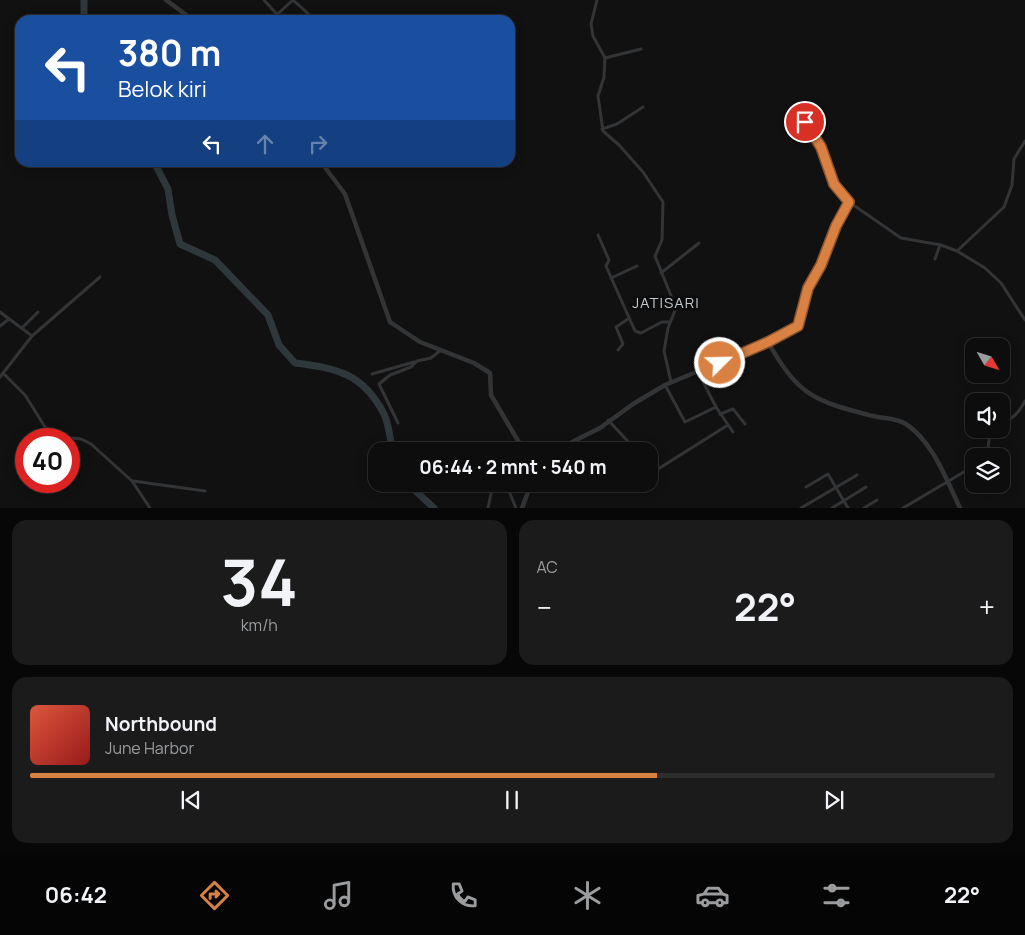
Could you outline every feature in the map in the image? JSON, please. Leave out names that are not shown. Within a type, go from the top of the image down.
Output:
[{"type":"street","points":[[166,0],[186,15]]},
{"type":"street","points":[[264,0],[278,13],[292,0],[309,15]]},
{"type":"street","points":[[598,0],[591,28],[605,58],[604,77],[598,96],[602,129],[642,171],[664,205],[662,240],[655,256],[676,308],[670,322],[664,354],[671,382]]},
{"type":"street","points":[[605,58],[641,48]]},
{"type":"street","points":[[602,129],[617,124],[643,107]]},
{"type":"street","points":[[804,121],[821,147],[834,184],[849,202],[901,238],[940,245],[957,251],[986,268],[1001,283],[1025,320]]},
{"type":"street","points":[[957,251],[1004,207],[1011,188],[1014,159],[1025,141]]},
{"type":"street","points":[[325,167],[345,194],[390,322],[420,342],[480,366],[490,374],[491,395],[519,442]]},
{"type":"street","points":[[572,442],[594,431],[608,420],[665,385],[768,342],[798,326],[808,288],[821,265],[836,226],[849,202]]},
{"type":"street","points":[[598,236],[610,260],[606,266],[628,318],[638,333],[652,329],[662,322],[670,322]]},
{"type":"street","points":[[662,273],[699,243]]},
{"type":"street","points":[[936,259],[940,245]]},
{"type":"street","points":[[611,278],[636,266]]},
{"type":"street","points":[[0,377],[32,336],[100,278]]},
{"type":"street","points":[[0,312],[32,336]]},
{"type":"street","points":[[22,328],[38,312]]},
{"type":"street","points":[[618,350],[623,344],[616,327],[628,318]]},
{"type":"street","points":[[0,326],[8,319]]},
{"type":"street","points":[[768,342],[782,365],[808,394],[819,400],[868,415],[898,420],[908,426],[933,454],[960,508]]},
{"type":"street","points":[[372,374],[431,358],[442,350]]},
{"type":"street","points":[[398,422],[379,384],[390,374],[411,367],[414,362]]},
{"type":"street","points":[[720,363],[729,384]]},
{"type":"street","points":[[698,372],[716,407],[732,432]]},
{"type":"street","points":[[3,373],[25,395],[48,430],[61,437],[81,439],[91,444],[132,481],[150,508]]},
{"type":"street","points":[[665,385],[685,422],[716,407]]},
{"type":"street","points":[[1010,419],[1025,401]]},
{"type":"street","points":[[720,414],[728,409],[734,409],[745,424]]},
{"type":"street","points":[[608,420],[629,442]]},
{"type":"street","points":[[658,469],[728,425]]},
{"type":"street","points":[[903,508],[965,472]]},
{"type":"street","points":[[806,487],[828,474],[848,508]]},
{"type":"street","points":[[801,508],[857,475]]},
{"type":"street","points":[[132,481],[205,491]]},
{"type":"street","points":[[832,508],[866,487]]},
{"type":"street","points":[[488,508],[492,492]]},
{"type":"street","points":[[509,492],[516,508]]},
{"type":"street","points":[[522,508],[528,492]]},
{"type":"street","points":[[864,508],[877,500]]},
{"type":"waterway","points":[[84,0],[84,15]]},
{"type":"waterway","points":[[157,167],[168,189],[172,215],[180,244],[215,260],[268,315],[279,345],[295,363],[336,371],[347,375],[367,389],[386,418],[391,442]]},
{"type":"waterway","points":[[417,492],[434,508]]},
{"type":"district","name":"JATISARI","points":[[666,303]]},
{"type":"route","points":[[720,363],[794,330],[798,326],[805,295],[821,265],[836,226],[849,202],[834,184],[821,147],[805,122]]}]
